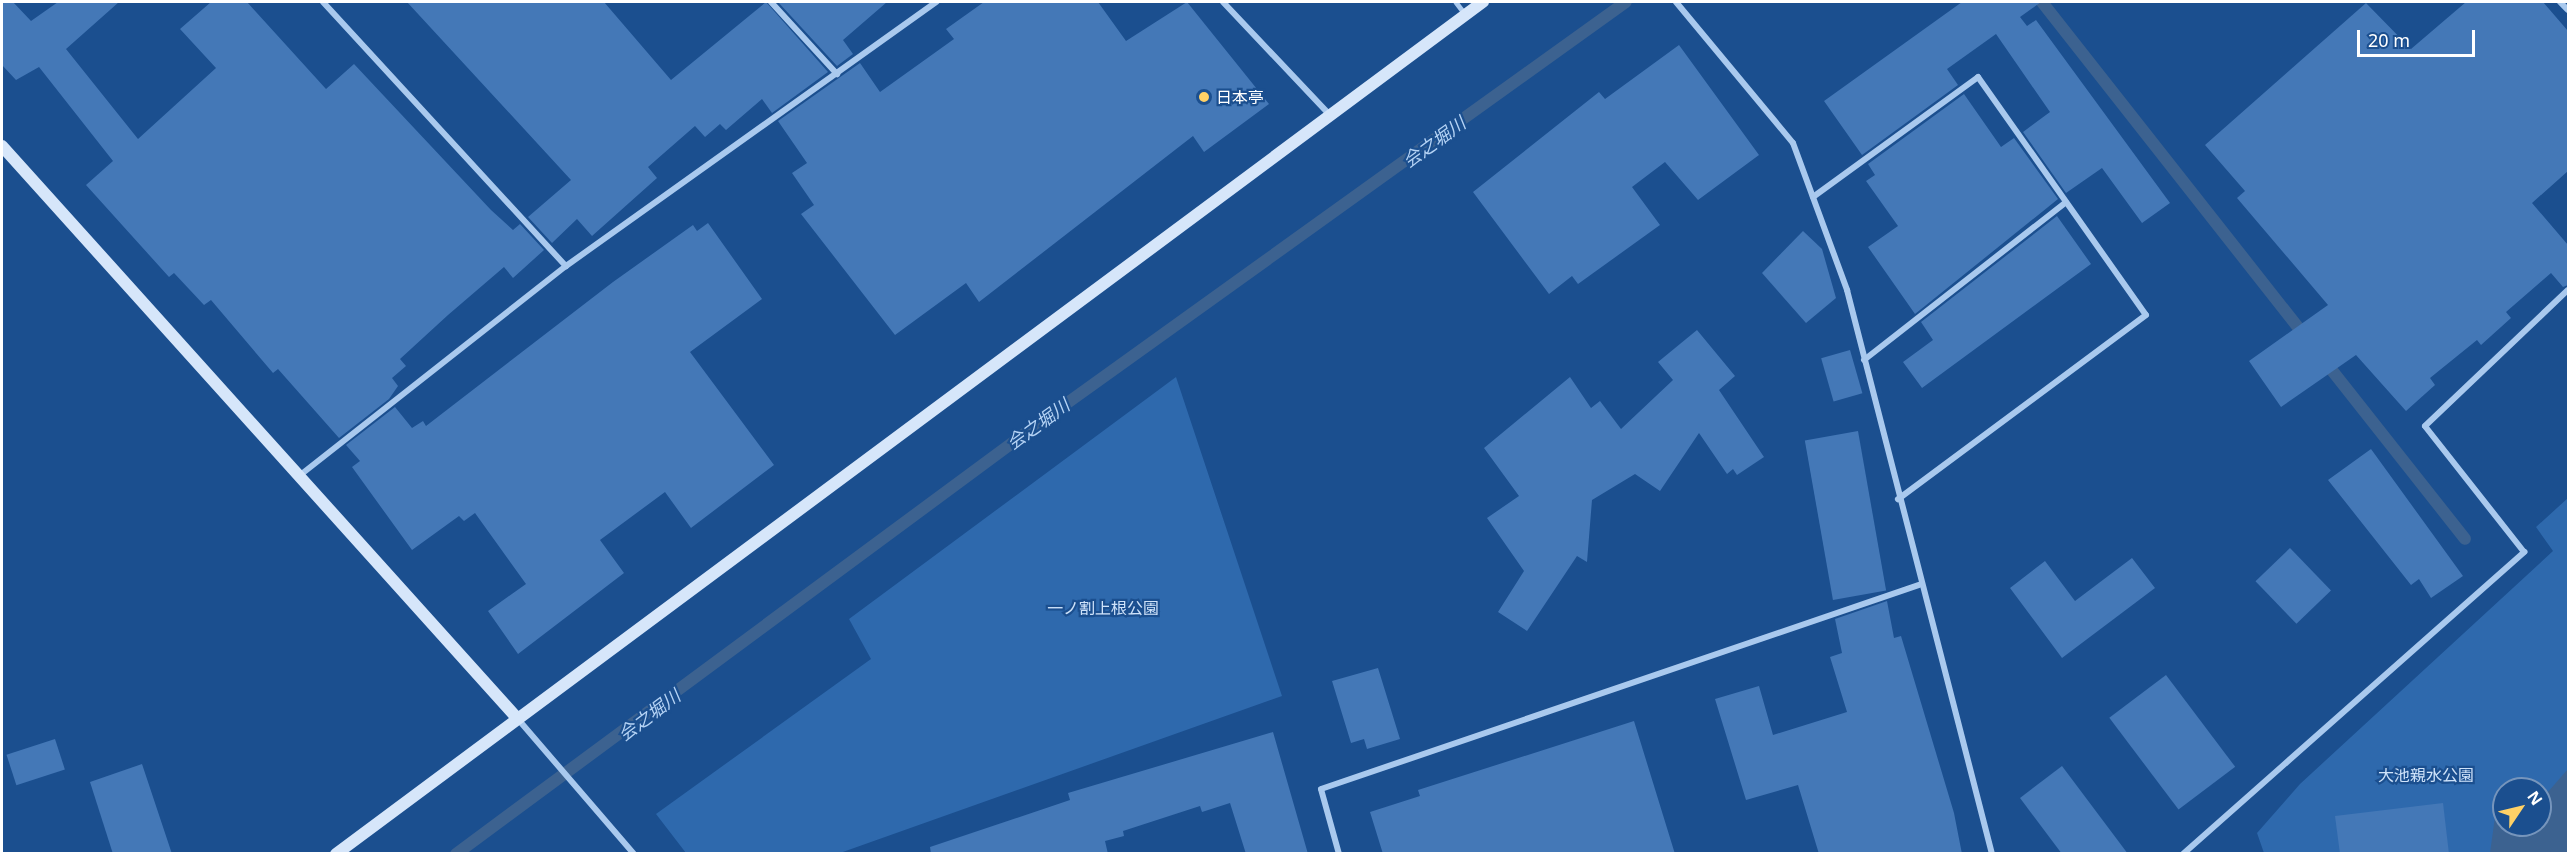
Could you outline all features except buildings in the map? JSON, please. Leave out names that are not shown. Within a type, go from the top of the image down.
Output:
[{"type":"street","points":[[323,2],[566,266]]},
{"type":"street","points":[[771,2],[837,75]]},
{"type":"street","points":[[299,476],[566,266],[837,75],[936,2]]},
{"type":"street","points":[[1223,2],[1329,114]]},
{"type":"street","points":[[336,854],[1329,114],[1483,2]]},
{"type":"street","points":[[1676,2],[1792,143],[1813,197],[1847,290],[1919,585],[1992,854]]},
{"type":"street","points":[[2560,2],[2568,10]]},
{"type":"street","points":[[1813,197],[1978,77],[2146,315],[1898,499]]},
{"type":"street","points":[[2,146],[517,718],[634,854]]},
{"type":"street","points":[[1864,360],[2066,202]]},
{"type":"street","points":[[2183,854],[2524,552],[2425,426],[2568,290]]},
{"type":"street","points":[[1339,854],[1321,789],[1919,585]]},
{"type":"lane","points":[[1456,2],[1465,14]]},
{"type":"green space","name":"一ノ割上根公園","points":[[1176,377],[1282,696],[840,853],[686,853],[656,814],[871,659],[849,619]]},
{"type":"green space","name":"大池親水公園","points":[[2568,498],[2568,853],[2264,853],[2257,833],[2300,784],[2553,551],[2536,527]]},
{"type":"shaded area","points":[[2568,769],[2568,853],[2490,853],[2492,837],[2552,837],[2552,787]]},
{"type":"waterway","name":"会之堀川","points":[[456,854],[1031,429],[1626,2]]},
{"type":"waterway","points":[[2042,2],[2306,338]]},
{"type":"waterway","points":[[2323,359],[2465,539]]},
{"type":"place","name":"日本亭","points":[[1204,97]]}]
